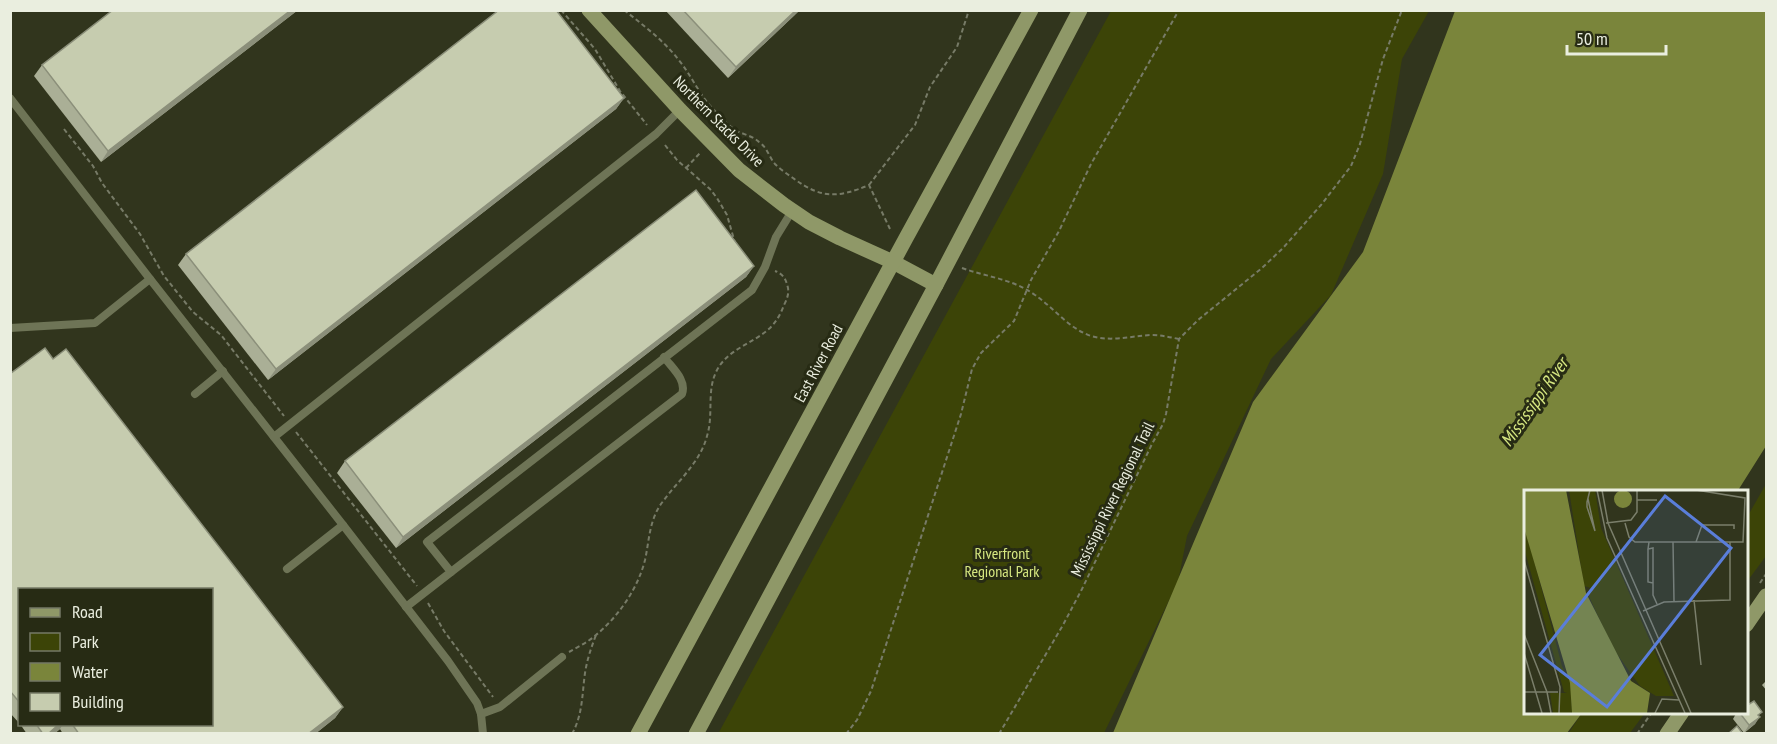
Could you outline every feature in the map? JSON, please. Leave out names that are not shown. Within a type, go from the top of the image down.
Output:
[{"type":"street","name":"Northern Stacks Drive","points":[[589,10],[680,110],[739,170],[809,222],[936,285]]},
{"type":"street","name":"East River Road","points":[[638,734],[1031,10]]},
{"type":"street","points":[[696,734],[1080,10]]},
{"type":"street","points":[[1747,624],[1767,596]]},
{"type":"street","points":[[1667,734],[1681,714]]},
{"type":"lane","points":[[10,98],[448,661],[477,703],[481,714],[483,734]]},
{"type":"lane","points":[[274,437],[656,134],[680,110]]},
{"type":"lane","points":[[451,572],[427,542],[752,290],[765,267],[776,237],[792,210]]},
{"type":"lane","points":[[10,328],[95,323],[150,279]]},
{"type":"lane","points":[[406,607],[682,394],[684,388],[682,382],[664,357]]},
{"type":"lane","points":[[195,394],[223,371]]},
{"type":"lane","points":[[287,569],[344,525]]},
{"type":"lane","points":[[481,714],[500,707],[562,657]]},
{"type":"path","points":[[561,10],[595,49],[620,91],[647,125]]},
{"type":"path","points":[[624,10],[653,32],[678,60],[701,97],[729,125],[760,142],[776,165],[811,190],[830,195],[854,191],[869,185],[915,125],[930,87],[953,54],[969,10]]},
{"type":"path","points":[[846,734],[857,720],[871,691],[961,414],[972,369],[981,353],[1014,321],[1027,290],[1059,231],[1091,164],[1179,10]]},
{"type":"path","points":[[959,267],[995,276],[1027,290],[1072,326],[1093,336],[1117,339],[1157,335],[1179,339],[1283,248],[1351,166],[1365,128],[1378,73],[1402,10]]},
{"type":"path","points":[[724,130],[729,125]]},
{"type":"path","points":[[665,145],[685,168],[710,189],[723,206],[736,244]]},
{"type":"path","points":[[685,168],[702,151]]},
{"type":"path","points":[[869,185],[890,229]]},
{"type":"path","points":[[562,657],[596,636],[624,604],[632,591],[641,572],[656,513],[706,442],[711,387],[717,370],[734,351],[772,326],[782,311],[789,293],[788,286],[783,276],[773,271]]},
{"type":"path","name":"Mississippi River Regional Trail","points":[[999,734],[1063,625],[1163,424],[1179,339]]},
{"type":"path","points":[[572,734],[578,723],[582,707],[587,664],[596,636]]},
{"type":"path","points":[[1637,734],[1651,714]]},
{"type":"green space","name":"Riverfront Regional Park","points":[[1111,11],[1429,11],[1402,59],[1383,174],[1331,295],[1271,359],[1187,536],[1178,582],[1104,733],[718,734]]},
{"type":"green space","points":[[1766,484],[1766,556],[1747,582],[1747,517]]},
{"type":"green space","points":[[1581,714],[1644,714],[1630,733],[1568,734]]},
{"type":"water","name":"Mississippi River","points":[[1455,11],[1766,11],[1766,446],[1738,490],[1524,490],[1524,714],[1581,714],[1567,733],[1113,733],[1253,402],[1363,252]]},
{"type":"building","points":[[113,10],[291,10],[108,151],[42,65]]},
{"type":"building","points":[[499,10],[556,10],[624,98],[276,369],[186,254]]},
{"type":"building","points":[[683,10],[796,10],[736,67]]},
{"type":"building","points":[[696,190],[754,266],[403,537],[345,461]]},
{"type":"building","points":[[45,348],[53,359],[66,349],[343,707],[308,734],[79,734],[73,726],[213,726],[213,588],[18,588],[18,701],[10,691],[10,374]]},
{"type":"building","points":[[1754,701],[1762,712],[1758,715],[1760,717],[1749,725],[1741,714],[1747,714],[1747,705]]},
{"type":"building","points":[[37,726],[57,726],[48,734],[43,734]]},
{"type":"building","points":[[1737,726],[1743,734],[1728,734]]}]
